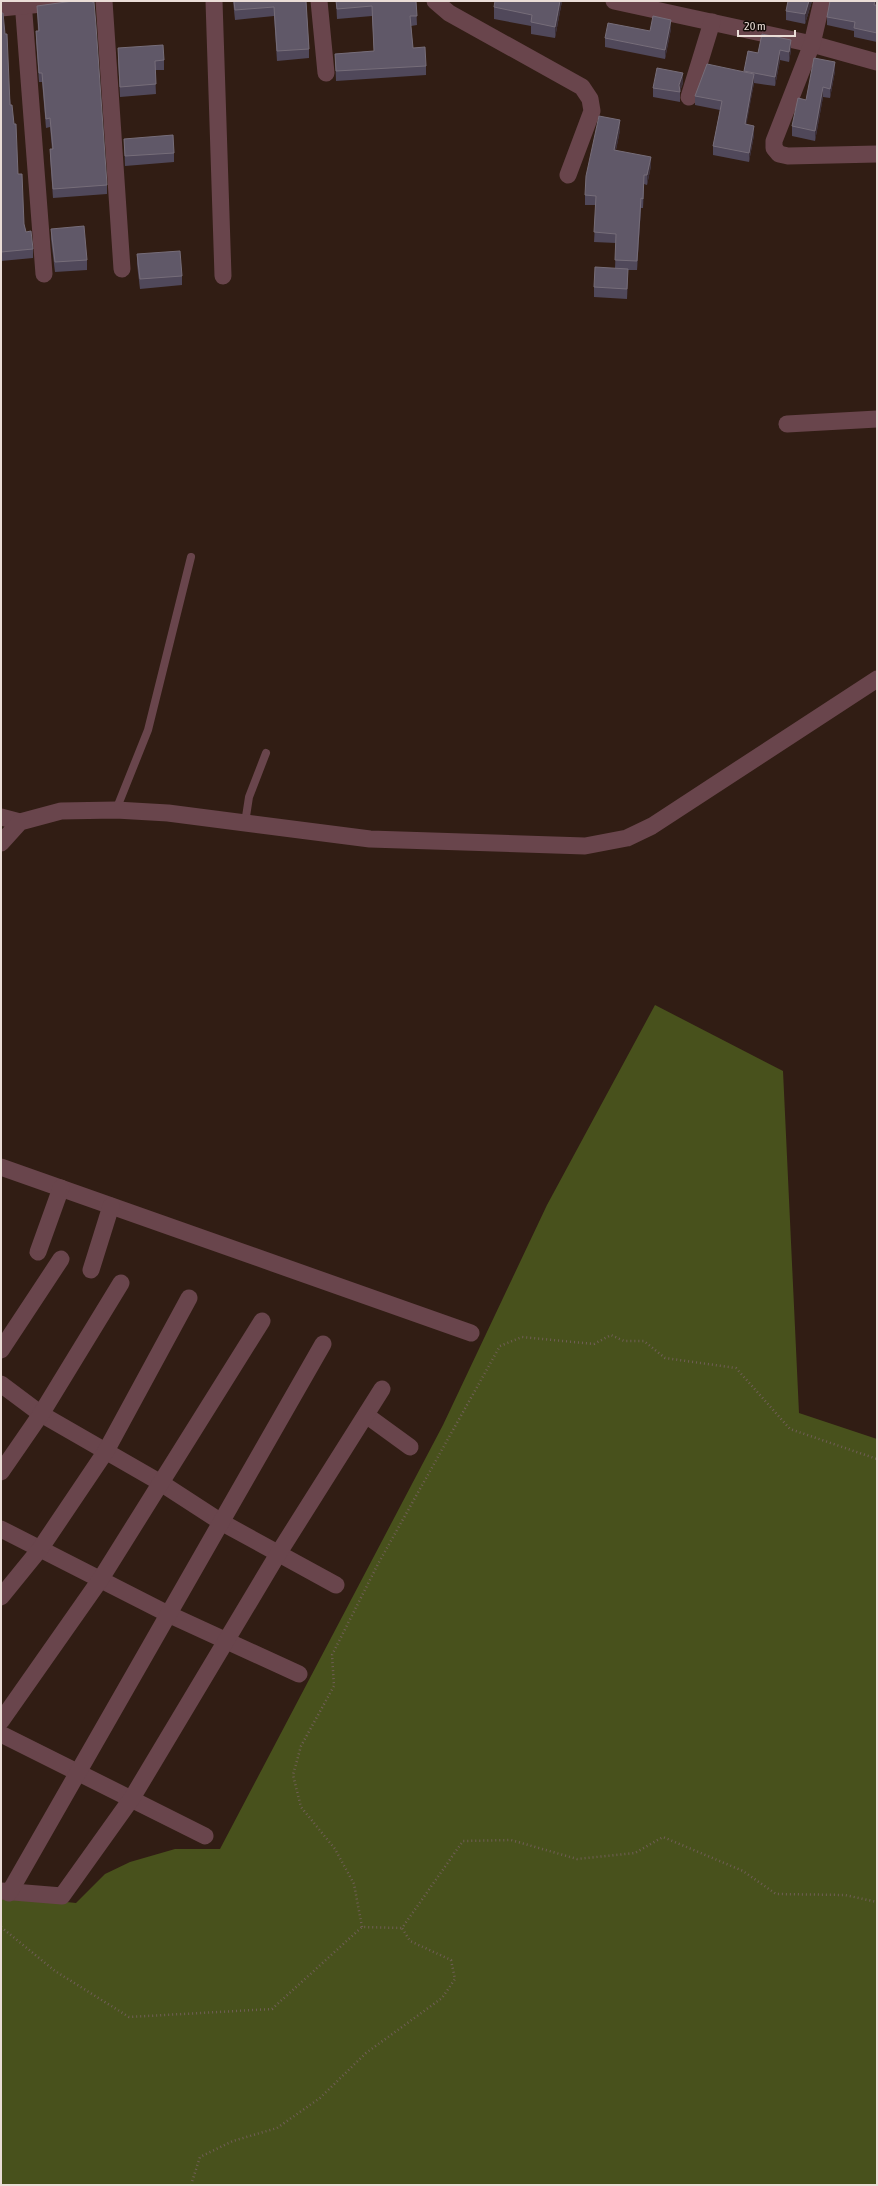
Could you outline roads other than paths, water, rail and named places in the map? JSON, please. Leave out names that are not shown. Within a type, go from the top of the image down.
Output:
[{"type":"street","points":[[1,8],[23,4],[73,1]]},
{"type":"street","points":[[104,1],[122,269]]},
{"type":"street","points":[[214,1],[223,276]]},
{"type":"street","points":[[319,1],[326,73]]},
{"type":"street","points":[[435,1],[449,13],[582,87],[590,99],[592,111],[568,175]]},
{"type":"street","points":[[822,1],[812,44],[774,141],[774,148],[779,154],[788,156],[877,154]]},
{"type":"street","points":[[618,2],[812,44],[877,62]]},
{"type":"street","points":[[23,4],[44,274]]},
{"type":"street","points":[[689,97],[712,22]]},
{"type":"street","points":[[787,424],[877,419]]},
{"type":"street","points":[[1,817],[20,822],[60,811],[116,810],[168,813],[370,839],[585,846],[627,838],[652,826],[877,679]]},
{"type":"street","points":[[1,843],[20,822]]},
{"type":"street","points":[[1,1167],[471,1333]]},
{"type":"street","points":[[38,1252],[61,1188]]},
{"type":"street","points":[[91,1270],[111,1206]]},
{"type":"street","points":[[1,1350],[61,1259]]},
{"type":"street","points":[[1,1472],[41,1414],[121,1283]]},
{"type":"street","points":[[1,1597],[40,1549],[106,1451],[189,1298]]},
{"type":"street","points":[[1,1721],[100,1580],[262,1321]]},
{"type":"street","points":[[323,1344],[77,1774],[5,1892],[62,1896],[132,1798],[278,1554],[382,1389]]},
{"type":"street","points":[[1,1384],[41,1414],[161,1483],[221,1522],[336,1585]]},
{"type":"street","points":[[366,1415],[410,1447]]},
{"type":"street","points":[[1,1530],[168,1614],[227,1639],[299,1674]]},
{"type":"street","points":[[1,1734],[77,1774],[132,1798],[205,1836]]},
{"type":"lane","points":[[116,810],[148,730],[191,557]]},
{"type":"lane","points":[[245,823],[249,797],[266,753]]}]
